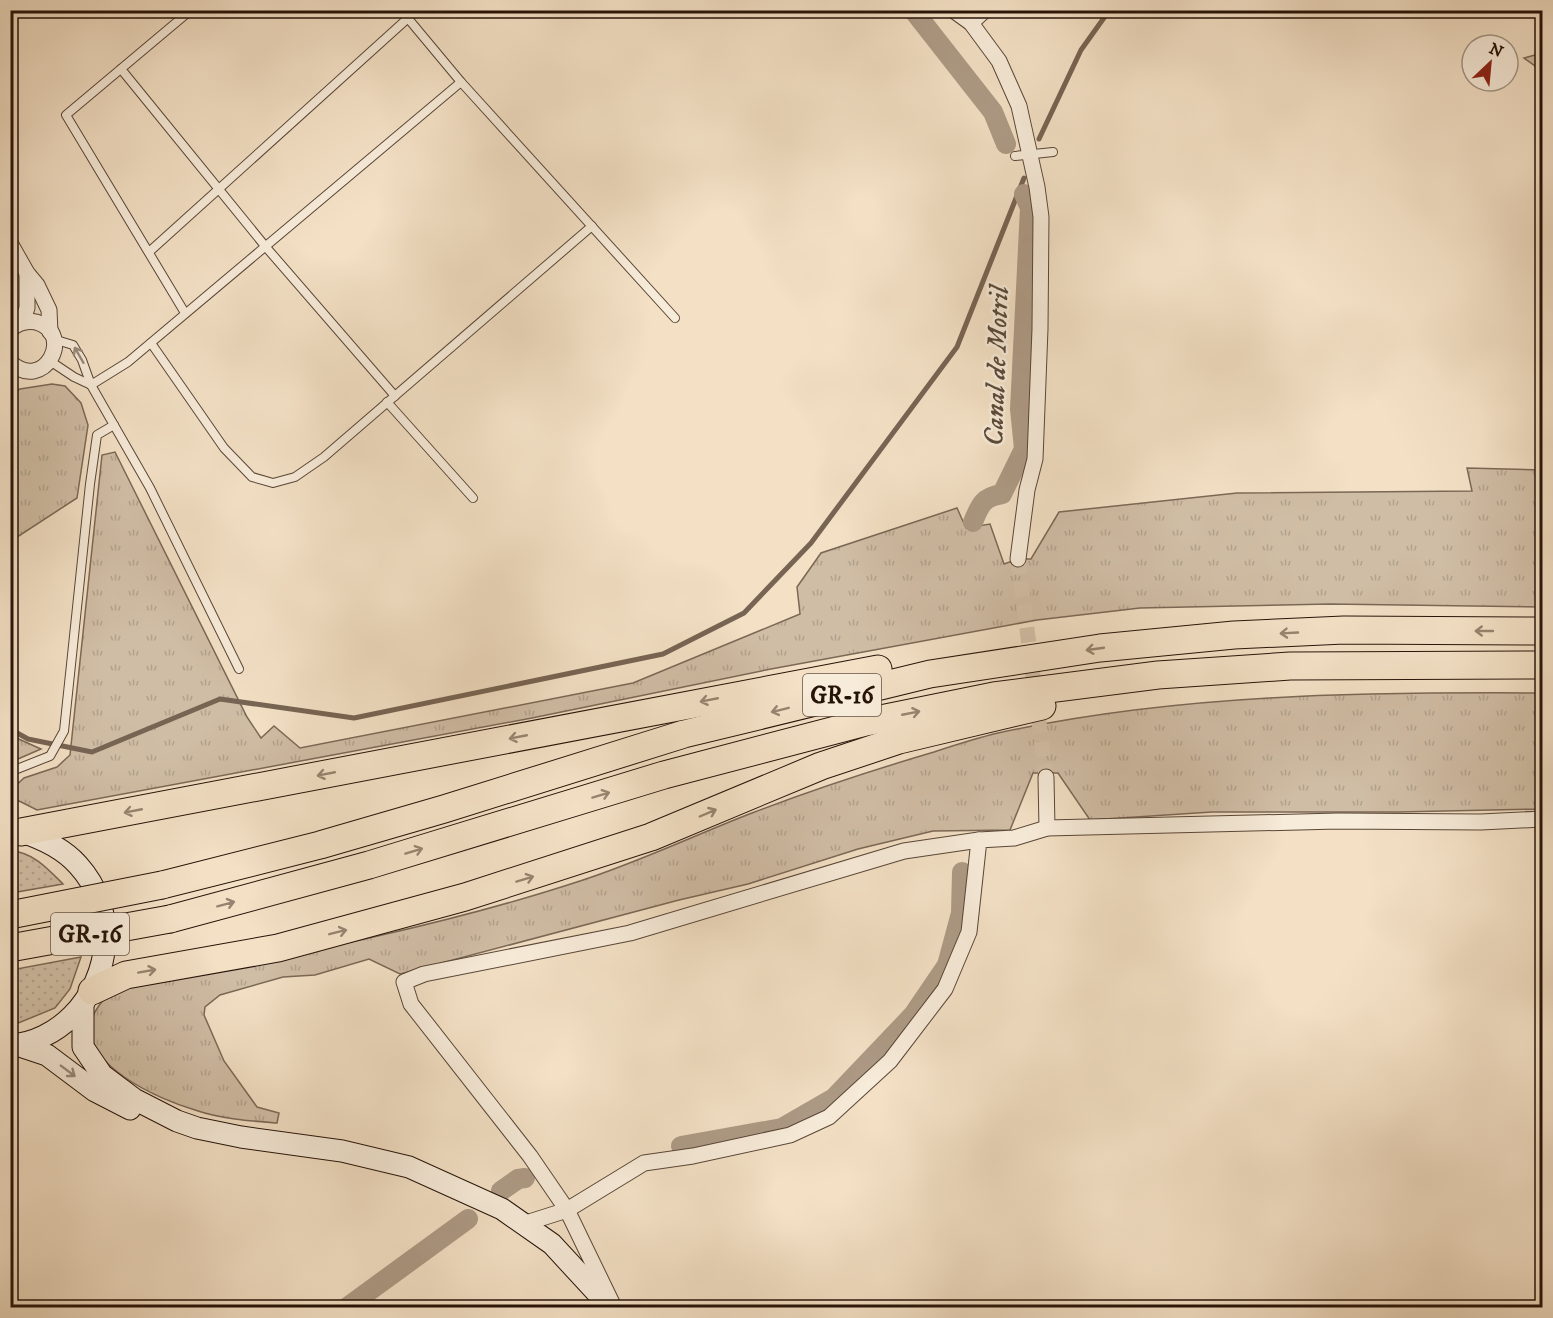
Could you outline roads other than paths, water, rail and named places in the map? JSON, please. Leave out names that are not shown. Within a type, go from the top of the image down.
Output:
[{"type":"highway","name":"GR-16","points":[[10,915],[162,885],[320,845],[684,734],[930,674],[1100,648],[1234,635],[1344,630],[1542,631]]},
{"type":"highway","points":[[16,831],[933,659],[991,664]]},
{"type":"highway","name":"GR-16","points":[[10,948],[170,919],[369,865],[664,775],[866,722],[994,696],[1158,675],[1290,666],[1542,666]]},
{"type":"highway","points":[[88,998],[126,975],[278,948],[465,897],[651,837],[821,766],[899,740],[1046,705],[1113,694],[1158,675]]},
{"type":"street","points":[[953,10],[971,23],[999,61],[1019,106],[1023,155],[1037,187],[1041,217],[1035,459],[1027,490],[1017,559]]},
{"type":"street","points":[[971,23],[985,10]]},
{"type":"street","points":[[10,243],[27,273],[37,285],[49,310],[55,347],[50,361],[37,370],[12,368]]},
{"type":"street","points":[[16,326],[27,308],[27,273]]},
{"type":"street","points":[[16,326],[38,323],[52,335]]},
{"type":"street","points":[[1046,777],[1047,828]]},
{"type":"street","points":[[613,1308],[567,1210],[530,1156],[411,1004],[404,982],[424,974],[630,933],[904,851],[979,840],[1014,838],[1047,828],[1338,821],[1481,822],[1542,819]]},
{"type":"street","points":[[16,831],[52,844],[78,866],[96,894],[105,926],[104,960],[88,998],[83,1047],[102,1075],[134,1099],[196,1128],[241,1137],[342,1151],[409,1167],[502,1209],[552,1244],[613,1308]]},
{"type":"street","points":[[523,1224],[567,1210],[644,1163],[693,1156],[790,1135],[829,1117],[890,1061],[945,989],[969,932],[979,840]]},
{"type":"street","points":[[14,1045],[42,1037],[64,1023],[88,998]]},
{"type":"street","points":[[14,1045],[47,1055],[95,1091],[148,1117],[177,1121]]},
{"type":"lane","points":[[186,313],[66,115],[191,10]]},
{"type":"lane","points":[[400,10],[461,82],[675,318]]},
{"type":"lane","points":[[149,252],[408,19]]},
{"type":"lane","points":[[121,69],[266,246],[395,396]]},
{"type":"lane","points":[[91,385],[128,362],[461,82]]},
{"type":"lane","points":[[1023,155],[1053,152]]},
{"type":"lane","points":[[151,343],[224,448],[252,477],[273,483],[295,477],[324,457],[592,226]]},
{"type":"lane","points":[[52,335],[73,345],[82,360],[91,385],[150,488],[239,669]]},
{"type":"lane","points":[[50,361],[91,385]]},
{"type":"lane","points":[[387,402],[473,498]]},
{"type":"lane","points":[[17,768],[50,756],[64,731],[97,435],[114,425]]},
{"type":"waterway","name":"Canal de Motril","points":[[913,10],[993,112],[1006,144]]},
{"type":"waterway","points":[[1039,139],[1081,50],[1106,15],[1119,10]]},
{"type":"waterway","points":[[10,729],[28,739],[92,752],[220,699],[354,718],[663,654],[744,613],[811,543],[957,347],[1024,178]]},
{"type":"waterway","name":"Canal de Motril","points":[[973,522],[986,500],[1002,494],[1024,449],[1020,409],[1030,208],[1024,194]]},
{"type":"waterway","name":"Canal de Motril","points":[[681,1146],[782,1128],[834,1098],[913,1015],[947,965],[961,913],[962,872]]},
{"type":"waterway","name":"Canal de Motril","points":[[501,1191],[518,1179],[525,1178]]},
{"type":"waterway","name":"Canal de Motril","points":[[346,1308],[468,1219]]},
{"type":"tunnel","points":[[1018,559],[1046,777]]}]
